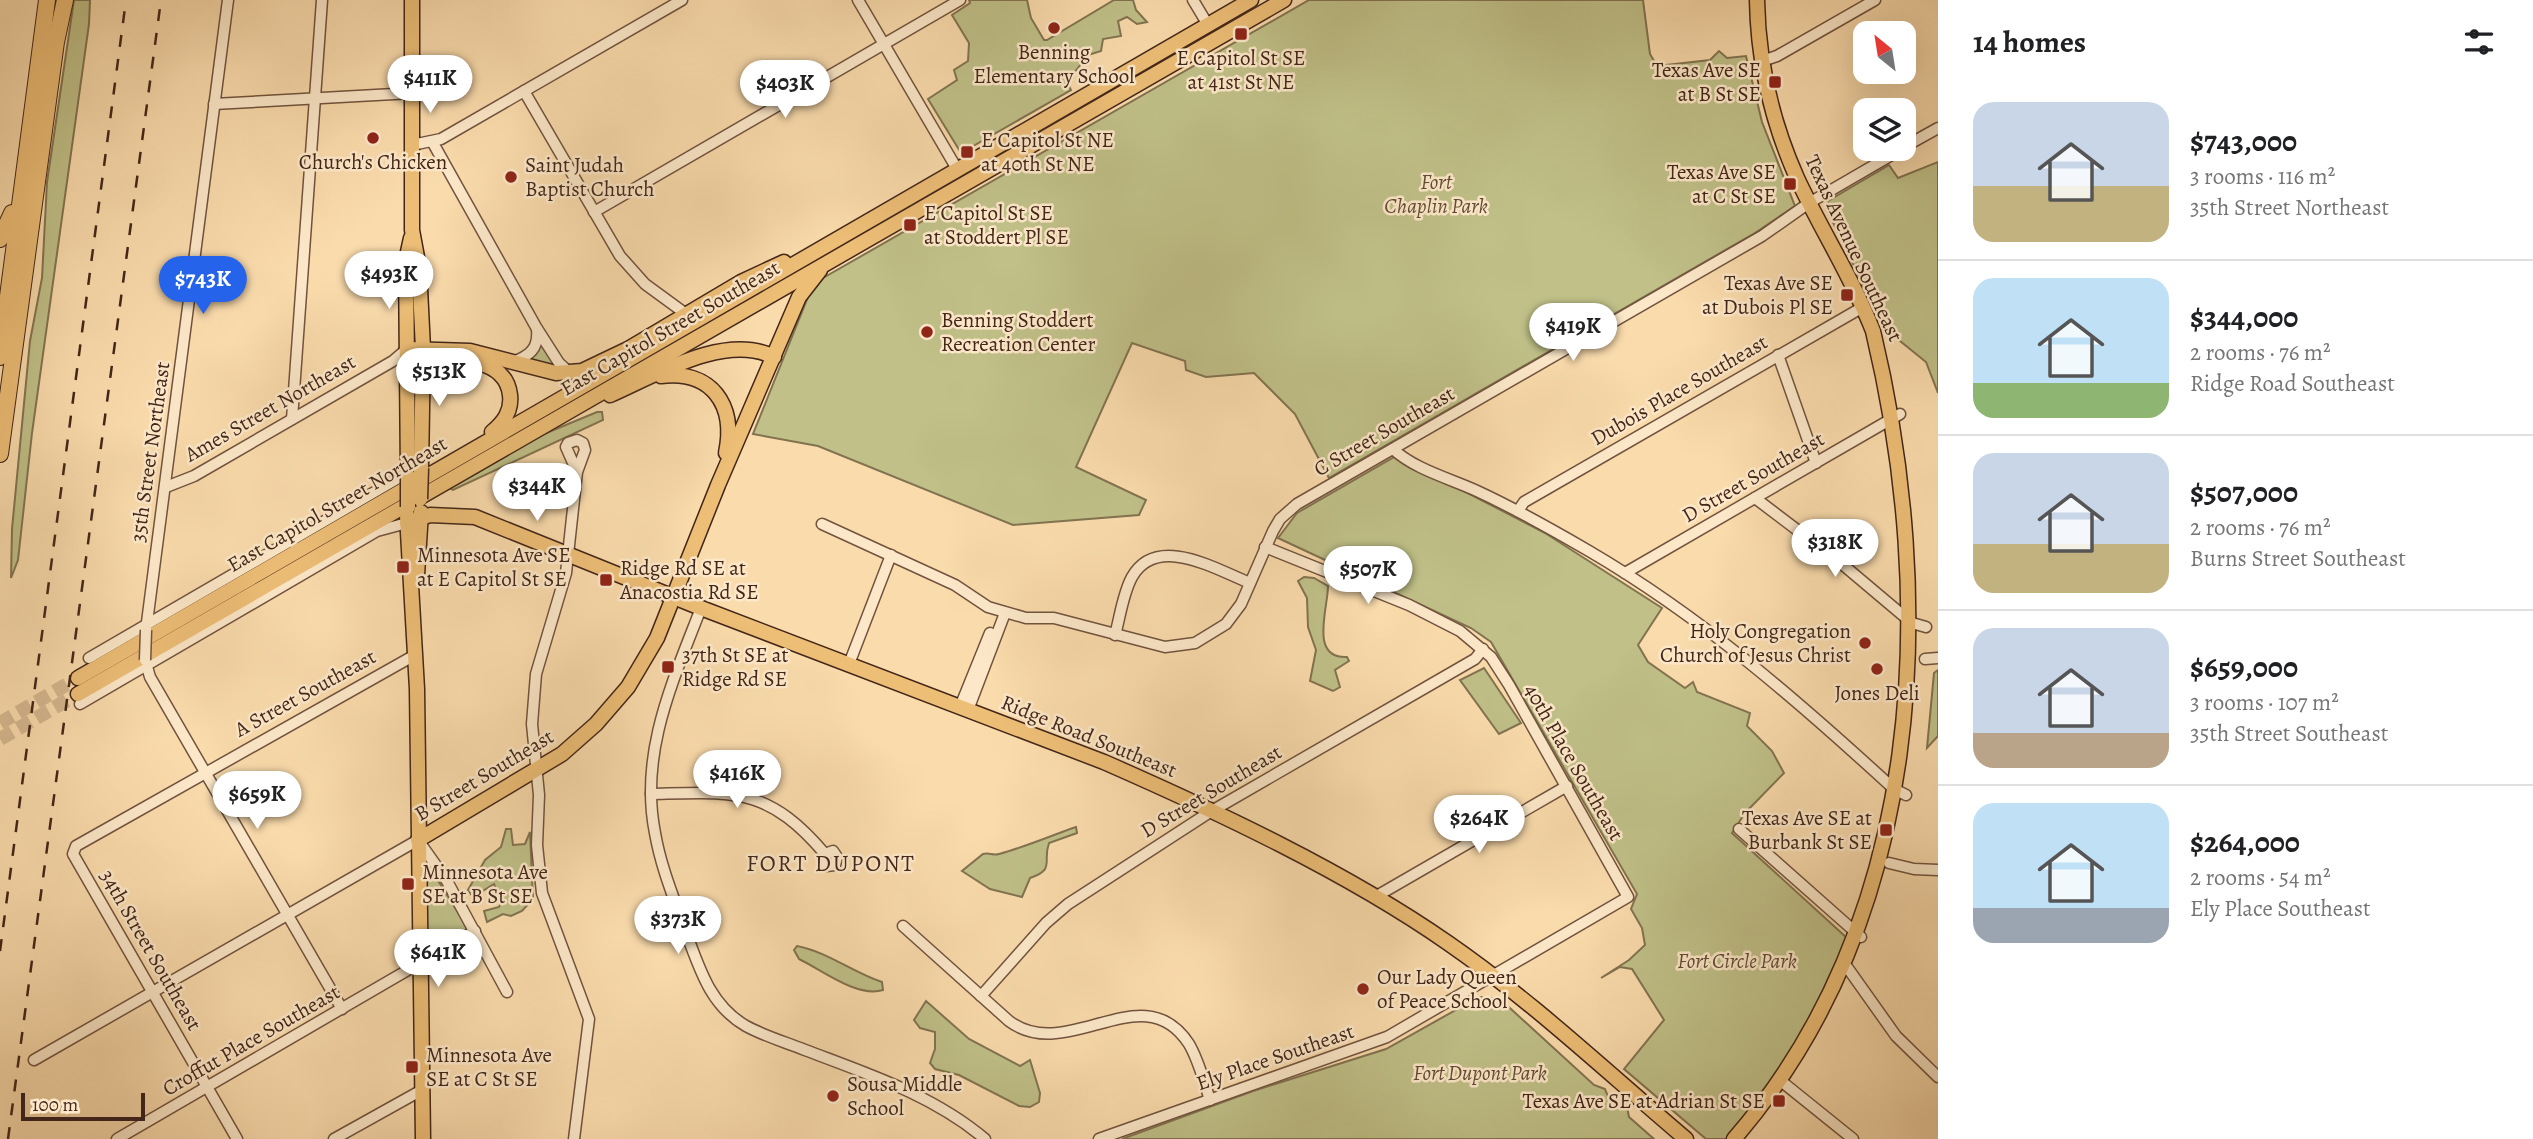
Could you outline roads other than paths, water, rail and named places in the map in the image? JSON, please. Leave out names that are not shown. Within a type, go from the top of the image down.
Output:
[{"type":"highway","points":[[0,357],[46,0]]},
{"type":"highway","points":[[0,454],[56,42],[65,0]]},
{"type":"highway","points":[[0,239],[10,222],[23,163]]},
{"type":"main road","points":[[412,0],[412,230],[419,268],[422,355],[413,472]]},
{"type":"main road","name":"East Capitol Street Northeast","points":[[78,678],[437,471],[837,247],[957,169],[1251,0]]},
{"type":"main road","name":"East Capitol Street Southeast","points":[[79,699],[537,429],[837,247],[1284,0]]},
{"type":"main road","name":"Texas Avenue Southeast","points":[[1757,0],[1762,61],[1778,128],[1809,202],[1863,307],[1900,414],[1914,477]]},
{"type":"main road","points":[[412,230],[406,261],[402,357],[413,472],[417,573],[413,583],[421,1139]]},
{"type":"main road","name":"East Capitol Street Northeast","points":[[422,355],[470,351],[556,373],[570,373],[594,367],[764,270],[837,247]]},
{"type":"main road","name":"B Street Southeast","points":[[417,841],[536,771],[579,740],[619,699],[644,663],[674,597],[718,485],[804,288],[837,247]]},
{"type":"main road","points":[[537,429],[710,354],[751,351],[774,357]]},
{"type":"main road","points":[[422,355],[490,367],[503,378],[510,393],[510,406],[504,421],[437,471]]},
{"type":"main road","name":"Ames Street Northeast","points":[[402,357],[422,355]]},
{"type":"main road","points":[[639,383],[663,376],[684,376],[704,383],[718,397],[726,412],[730,429],[718,485]]},
{"type":"main road","name":"Ridge Road Southeast","points":[[414,520],[455,514],[475,517],[701,608],[1104,762],[1210,812],[1375,897],[1493,977],[1686,1139]]},
{"type":"main road","points":[[1926,611],[1928,650]]},
{"type":"main road","points":[[1734,1139],[1781,1081],[1847,967],[1889,863],[1916,750]]},
{"type":"street","name":"35th Street Northeast","points":[[146,663],[146,628],[228,0]]},
{"type":"street","points":[[292,419],[322,0]]},
{"type":"street","points":[[412,145],[433,143],[682,0]]},
{"type":"street","points":[[859,0],[957,169]]},
{"type":"street","points":[[594,212],[960,0]]},
{"type":"street","points":[[1193,0],[1208,25]]},
{"type":"street","points":[[1762,61],[1777,56],[1875,0]]},
{"type":"street","points":[[524,91],[629,268],[645,285],[686,314]]},
{"type":"street","points":[[214,104],[412,93]]},
{"type":"street","name":"C Street Southeast","points":[[1916,141],[1938,128]]},
{"type":"street","points":[[433,143],[537,327],[559,363],[570,373]]},
{"type":"street","name":"C Street Southeast","points":[[821,524],[891,555],[1002,612],[1026,618],[1049,617],[1165,647],[1205,639],[1233,617],[1265,547],[1280,519],[1290,509],[1762,236],[1809,202],[1880,161]]},
{"type":"street","name":"Dubois Place Southeast","points":[[1518,511],[1524,502],[1863,307]]},
{"type":"street","points":[[513,362],[526,357],[537,345],[537,327]]},
{"type":"street","points":[[1779,355],[1816,463]]},
{"type":"street","name":"Ames Street Northeast","points":[[166,487],[178,485],[402,357]]},
{"type":"street","name":"D Street Southeast","points":[[1625,573],[1900,414]]},
{"type":"street","points":[[1393,449],[1405,459],[1518,511],[1625,573],[1729,645],[1792,696],[1894,789],[1906,795]]},
{"type":"street","name":"East Capitol Street Northeast","points":[[89,658],[146,628],[413,472]]},
{"type":"street","points":[[574,1139],[589,1019],[576,979],[551,923],[541,889],[532,730],[533,693],[538,664],[559,605],[569,555],[577,472]]},
{"type":"street","points":[[1755,498],[1842,564],[1912,623],[1928,650]]},
{"type":"street","name":"East Capitol Street Southeast","points":[[79,699],[377,531],[414,520]]},
{"type":"street","name":"40th Place Southeast","points":[[1265,547],[1409,606],[1460,631],[1483,649],[1497,666],[1628,897]]},
{"type":"street","points":[[849,664],[891,555]]},
{"type":"street","points":[[1115,635],[1131,578],[1152,559],[1179,555],[1250,583]]},
{"type":"street","points":[[701,608],[660,717],[652,765],[651,794],[654,831],[663,868],[702,975],[723,1009],[755,1031],[920,1096],[960,1119],[985,1139]]},
{"type":"street","points":[[964,708],[1002,612]]},
{"type":"street","name":"D Street Southeast","points":[[981,996],[1059,912],[1210,812],[1475,659],[1483,649]]},
{"type":"street","name":"A Street Southeast","points":[[73,854],[76,846],[84,841],[415,655]]},
{"type":"street","points":[[146,663],[204,772],[342,1009]]},
{"type":"street","points":[[1375,897],[1567,786]]},
{"type":"street","points":[[651,794],[729,793],[756,799],[795,821],[825,854]]},
{"type":"street","points":[[1739,829],[1861,937]]},
{"type":"street","points":[[417,841],[434,860],[507,992]]},
{"type":"street","name":"B Street Southeast","points":[[34,1060],[417,841]]},
{"type":"street","name":"34th Street Southeast","points":[[73,854],[237,1139]]},
{"type":"street","points":[[1889,863],[1938,870]]},
{"type":"street","name":"Ely Place Southeast","points":[[1099,1139],[1387,1037],[1628,897]]},
{"type":"street","points":[[904,926],[1014,1025],[1041,1035],[1065,1034],[1125,1016],[1144,1016],[1163,1021],[1179,1032],[1189,1045],[1210,1100]]},
{"type":"street","name":"Croffut Place Southeast","points":[[117,1139],[475,931]]},
{"type":"street","points":[[1847,967],[1896,1036],[1938,1077]]},
{"type":"street","points":[[1781,1081],[1853,1139]]},
{"type":"street","points":[[334,1139],[420,1091]]},
{"type":"tunnel","points":[[0,723],[78,678]]},
{"type":"tunnel","points":[[0,739],[78,694]]},
{"type":"railway","points":[[0,951],[126,0]]},
{"type":"railway","points":[[8,1139],[161,0]]},
{"type":"place","name":"Benning Elementary School","points":[[1054,28]]},
{"type":"place","name":"E Capitol St SE at 41st St NE","points":[[1241,34]]},
{"type":"place","name":"Texas Ave SE at B St SE","points":[[1775,82]]},
{"type":"place","name":"Church's Chicken","points":[[373,138]]},
{"type":"place","name":"E Capitol St NE at 40th St NE","points":[[967,152]]},
{"type":"place","name":"Saint Judah Baptist Church","points":[[511,177]]},
{"type":"place","name":"Texas Ave SE at C St SE","points":[[1790,184]]},
{"type":"place","name":"E Capitol St SE at Stoddert Pl SE","points":[[910,225]]},
{"type":"place","name":"Texas Ave SE at Dubois Pl SE","points":[[1847,295]]},
{"type":"place","name":"Benning Stoddert Recreation Center","points":[[927,332]]},
{"type":"place","name":"Minnesota Ave SE at E Capitol St SE","points":[[403,567]]},
{"type":"place","name":"Ridge Rd SE at Anacostia Rd SE","points":[[606,580]]},
{"type":"place","name":"Holy Congregation Church of Jesus Christ","points":[[1865,643]]},
{"type":"place","name":"37th St SE at Ridge Rd SE","points":[[668,667]]},
{"type":"place","name":"Jones Deli","points":[[1877,669]]},
{"type":"place","name":"Texas Ave SE at Burbank St SE","points":[[1886,830]]},
{"type":"place","name":"Minnesota Ave SE at B St SE","points":[[408,884]]},
{"type":"place","name":"Our Lady Queen of Peace School","points":[[1363,989]]},
{"type":"place","name":"Minnesota Ave SE at C St SE","points":[[412,1067]]},
{"type":"place","name":"Sousa Middle School","points":[[833,1096]]},
{"type":"place","name":"Texas Ave SE at Adrian St SE","points":[[1779,1101]]},
{"type":"district","name":"FORT DUPONT","points":[[831,863]]},
{"type":"park label","name":"Fort Chaplin Park","points":[[1436,194]]},
{"type":"park label","name":"Fort Circle Park","points":[[1737,961]]},
{"type":"park label","name":"Fort Dupont Park","points":[[1480,1073]]}]
